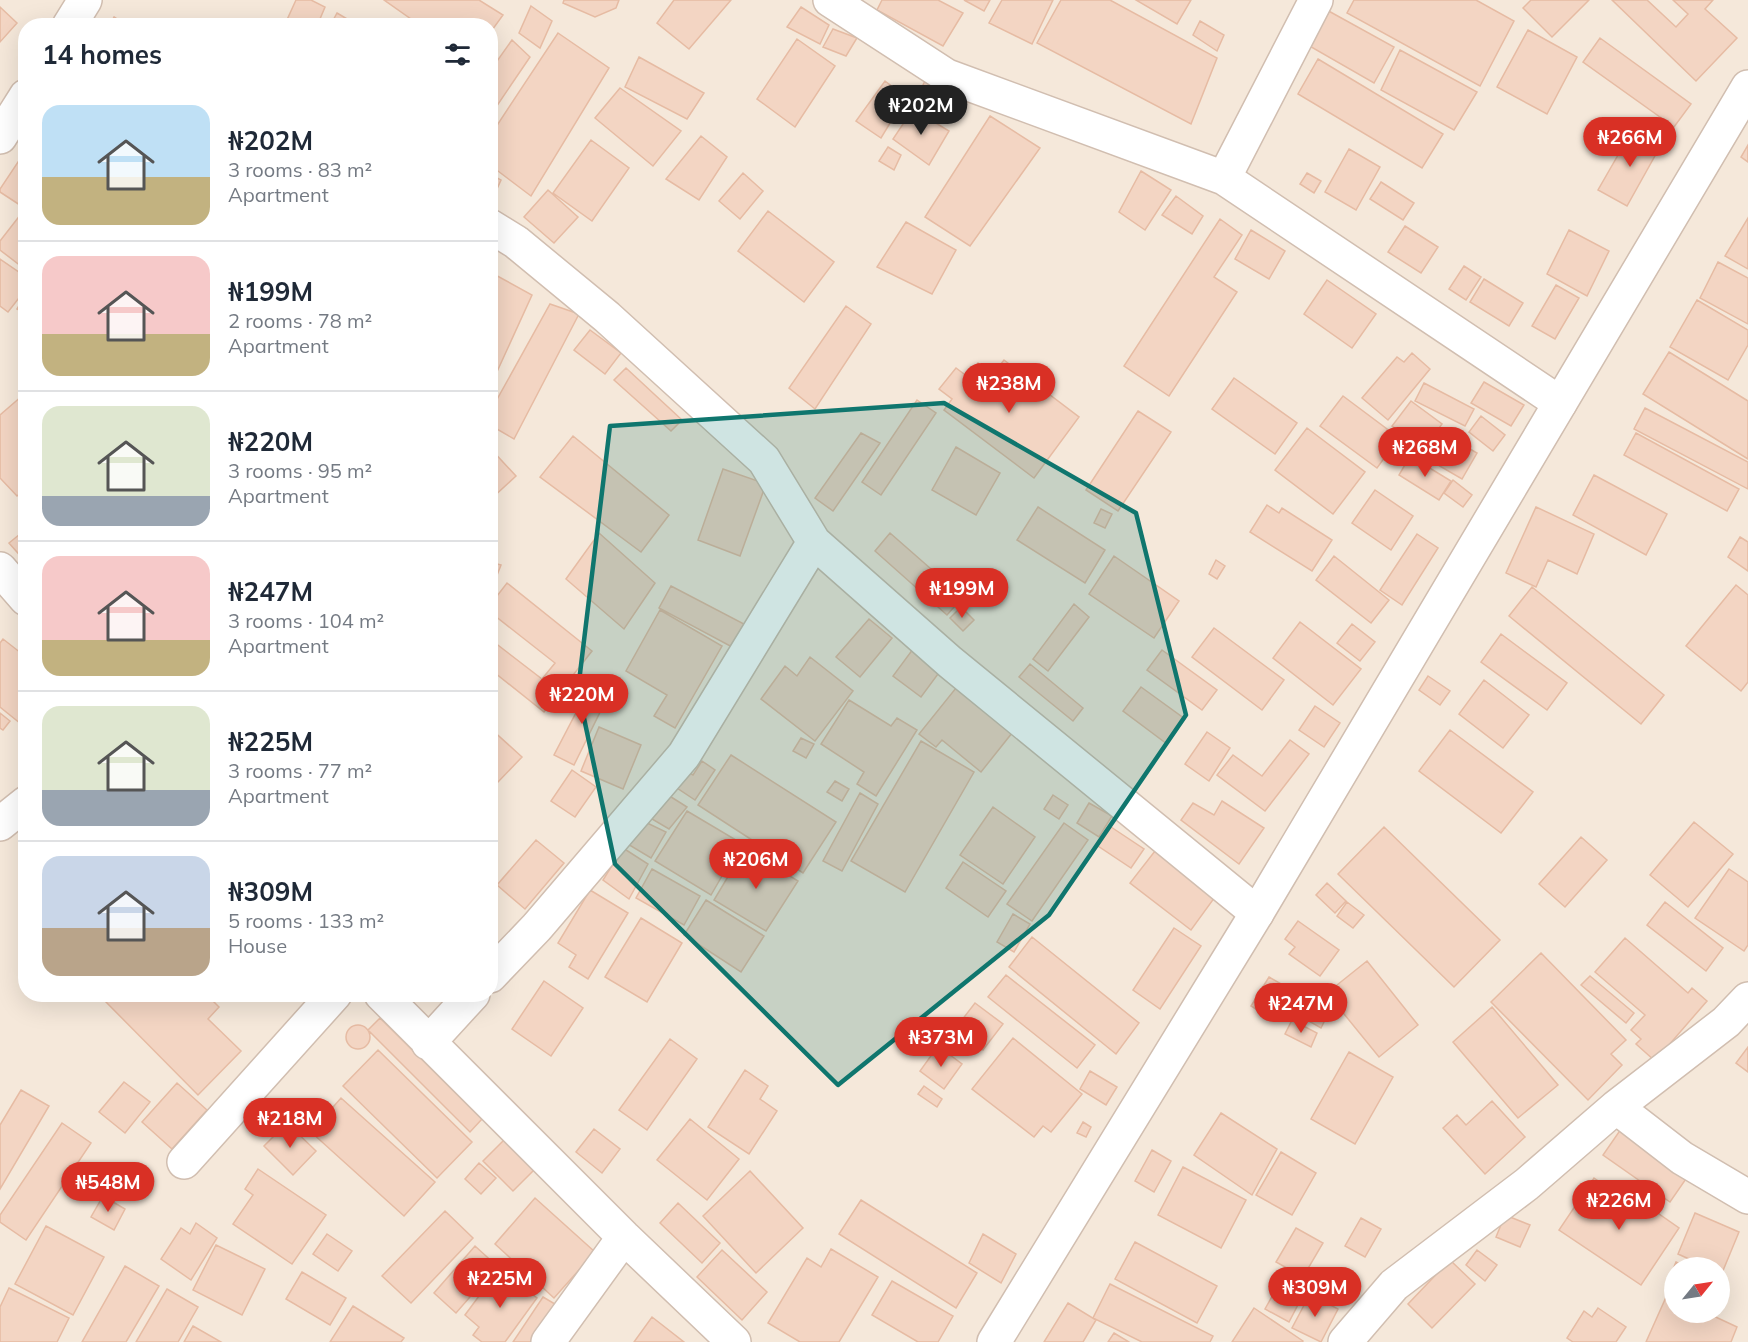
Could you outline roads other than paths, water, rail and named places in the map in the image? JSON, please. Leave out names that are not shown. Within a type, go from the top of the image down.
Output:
[{"type":"street","points":[[74,18],[85,0]]},
{"type":"street","points":[[1224,178],[1316,0]]},
{"type":"street","points":[[841,3],[947,75],[1224,178],[1560,403]]},
{"type":"street","points":[[994,1342],[1257,913],[1748,87]]},
{"type":"street","points":[[0,137],[18,109]]},
{"type":"street","points":[[498,231],[516,242],[607,317],[764,460],[814,542],[950,662],[1257,913]]},
{"type":"street","points":[[498,968],[537,927],[684,756],[814,542]]},
{"type":"street","points":[[0,569],[18,590]]},
{"type":"street","points":[[0,824],[18,809]]},
{"type":"street","points":[[1345,1342],[1394,1285],[1527,1184],[1616,1107],[1726,1022],[1748,999]]},
{"type":"street","points":[[184,1162],[328,1002]]},
{"type":"street","points":[[389,1002],[624,1237],[734,1342]]},
{"type":"street","points":[[428,1043],[466,1002]]},
{"type":"street","points":[[1616,1107],[1682,1158],[1748,1197]]},
{"type":"street","points":[[548,1342],[624,1237]]}]
